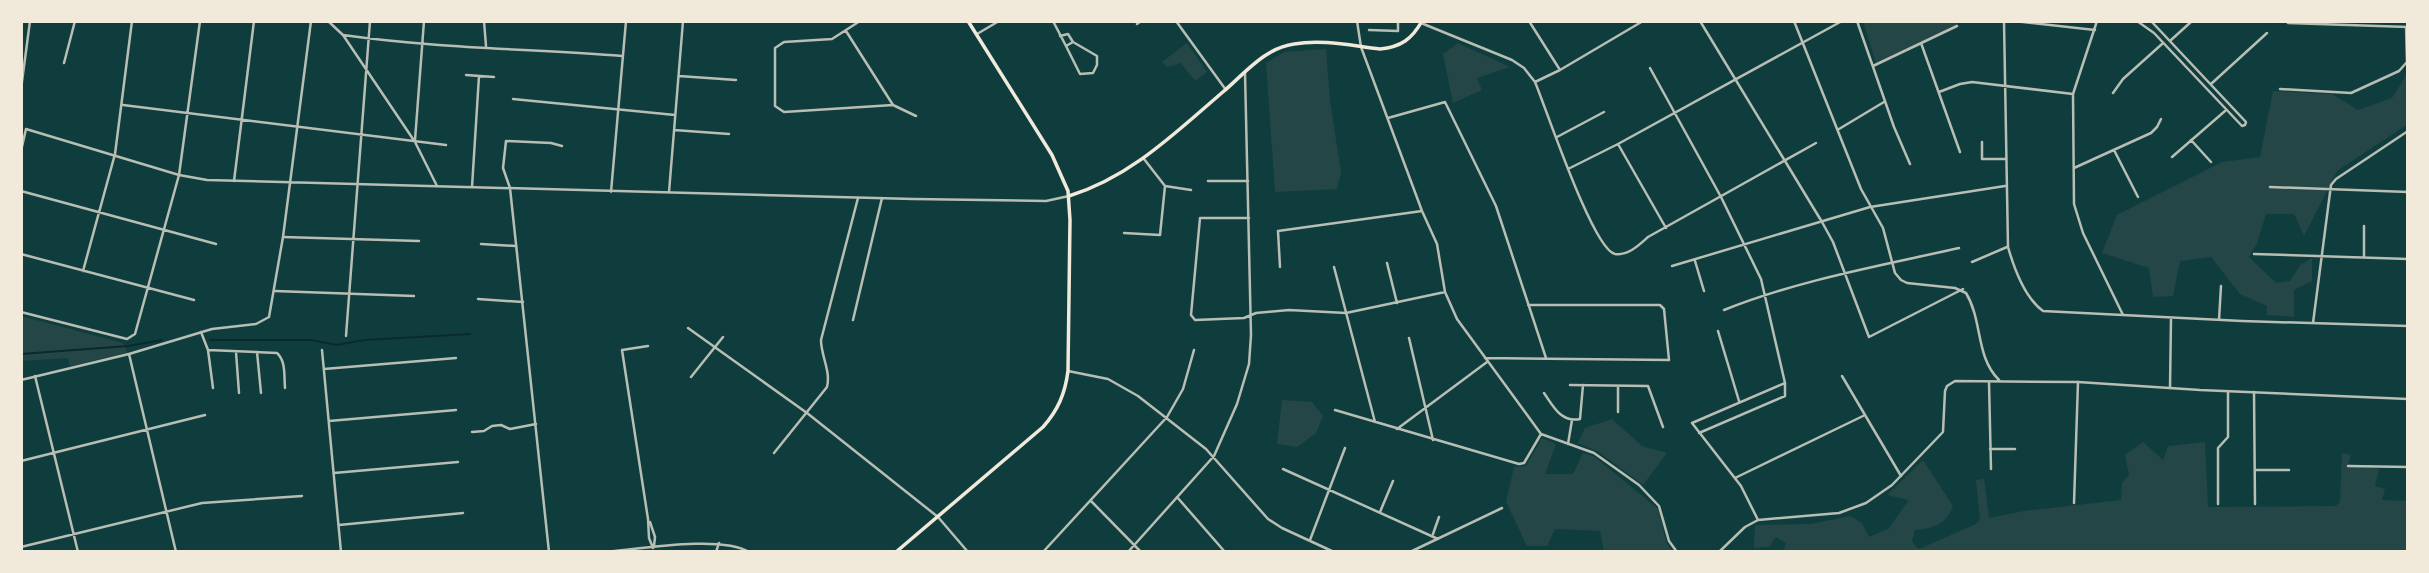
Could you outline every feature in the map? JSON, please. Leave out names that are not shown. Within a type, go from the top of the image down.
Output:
[{"type":"main road","points":[[896,552],[1044,427],[1060,403],[1068,371],[1069,196],[1052,155],[968,21]]},
{"type":"main road","points":[[1069,196],[1111,180],[1144,159],[1267,54],[1294,44],[1326,43],[1380,49],[1397,46],[1408,41],[1422,22]]},
{"type":"street","points":[[21,89],[30,21]]},
{"type":"street","points":[[64,63],[75,21]]},
{"type":"street","points":[[83,271],[114,156],[132,21]]},
{"type":"street","points":[[21,312],[127,339],[135,334],[179,175],[200,21]]},
{"type":"street","points":[[234,181],[254,21]]},
{"type":"street","points":[[21,380],[129,354],[230,325],[256,324],[270,317],[311,21]]},
{"type":"street","points":[[328,21],[343,35],[415,142],[437,186]]},
{"type":"street","points":[[346,337],[370,21]]},
{"type":"street","points":[[415,142],[424,21]]},
{"type":"street","points":[[484,21],[486,46]]},
{"type":"street","points":[[611,192],[626,21]]},
{"type":"street","points":[[669,193],[683,21]]},
{"type":"street","points":[[860,21],[832,39],[784,42],[775,48],[775,106],[784,112],[893,105],[916,116]]},
{"type":"street","points":[[977,34],[999,21]]},
{"type":"street","points":[[1053,21],[1060,36],[1080,74],[1093,73],[1097,56],[1073,41],[1068,34],[1060,36]]},
{"type":"street","points":[[1176,21],[1226,90]]},
{"type":"street","points":[[1357,21],[1361,47],[1422,211],[1437,244],[1446,292],[1457,319],[1541,434],[1594,453],[1639,485],[1659,506],[1669,541],[1678,552]]},
{"type":"street","points":[[1368,30],[1398,31],[1398,21]]},
{"type":"street","points":[[1529,21],[1560,70]]},
{"type":"street","points":[[1535,82],[1643,21]]},
{"type":"street","points":[[1700,21],[1822,222],[1869,337],[1962,289]]},
{"type":"street","points":[[1794,21],[1870,207],[1883,228],[1891,263],[1901,280],[1908,283],[1962,289],[1972,302],[1983,354],[1991,371],[2000,380]]},
{"type":"street","points":[[1568,169],[1842,21]]},
{"type":"street","points":[[1857,21],[1910,164]]},
{"type":"street","points":[[2004,21],[2003,86],[2008,247],[2031,300],[2043,311],[2408,326]]},
{"type":"street","points":[[2014,21],[2095,30]]},
{"type":"street","points":[[2097,21],[2073,94],[2074,204],[2083,233],[2123,315]]},
{"type":"street","points":[[2137,21],[2163,43],[2226,111],[2242,126],[2245,125],[2246,122],[2151,21]]},
{"type":"street","points":[[2171,41],[2192,21]]},
{"type":"street","points":[[1422,22],[1513,60],[1524,68],[1535,82],[1591,222],[1608,250],[1615,254],[1628,252],[1648,237],[1787,162],[1816,143]]},
{"type":"street","points":[[2280,89],[2351,93],[2399,71],[2407,62],[2407,27],[2288,23]]},
{"type":"street","points":[[1873,66],[1957,26]]},
{"type":"street","points":[[846,30],[893,105]]},
{"type":"street","points":[[2211,84],[2267,33]]},
{"type":"street","points":[[343,35],[423,44],[623,56]]},
{"type":"street","points":[[1066,46],[1073,41]]},
{"type":"street","points":[[1921,43],[1960,152]]},
{"type":"street","points":[[2113,93],[2123,79],[2163,43]]},
{"type":"street","points":[[2184,65],[2188,61]]},
{"type":"street","points":[[1650,68],[1745,244],[1765,294],[1785,383],[1785,396],[1699,433]]},
{"type":"street","points":[[1128,552],[1214,456],[1237,404],[1247,371],[1251,316],[1245,72]]},
{"type":"street","points":[[466,75],[494,77]]},
{"type":"street","points":[[472,187],[479,76]]},
{"type":"street","points":[[679,76],[736,80]]},
{"type":"street","points":[[1939,92],[1972,82],[2073,94]]},
{"type":"street","points":[[513,99],[675,115]]},
{"type":"street","points":[[1388,118],[1446,102],[1496,206],[1546,358]]},
{"type":"street","points":[[1839,129],[1885,102]]},
{"type":"street","points":[[122,105],[446,145]]},
{"type":"street","points":[[2172,157],[2226,111]]},
{"type":"street","points":[[1557,137],[1604,112]]},
{"type":"street","points":[[2074,168],[2151,132],[2161,119]]},
{"type":"street","points":[[21,127],[179,175],[234,181],[858,198],[1046,201],[1069,196]]},
{"type":"street","points":[[21,151],[26,128]]},
{"type":"street","points":[[674,130],[729,134]]},
{"type":"street","points":[[2313,323],[2330,189],[2336,179],[2408,131]]},
{"type":"street","points":[[2191,140],[2211,162]]},
{"type":"street","points":[[549,552],[517,246],[510,188],[503,168],[506,141],[562,146]]},
{"type":"street","points":[[1982,142],[1982,159],[2005,159]]},
{"type":"street","points":[[1618,144],[1667,228]]},
{"type":"street","points":[[2114,150],[2138,197]]},
{"type":"street","points":[[1144,159],[1165,186],[1191,190]]},
{"type":"street","points":[[1208,181],[1248,180]]},
{"type":"street","points":[[1124,233],[1160,235],[1165,186]]},
{"type":"street","points":[[1672,266],[1870,207],[2005,186]]},
{"type":"street","points":[[2270,187],[2408,192]]},
{"type":"street","points":[[21,191],[216,244]]},
{"type":"street","points":[[774,453],[827,387],[829,380],[821,340],[858,198]]},
{"type":"street","points":[[853,320],[882,198]]},
{"type":"street","points":[[1280,267],[1278,231],[1422,211]]},
{"type":"street","points":[[1249,218],[1200,218],[1191,315],[1195,320],[1244,318],[1289,310],[1346,313],[1446,292]]},
{"type":"street","points":[[2364,226],[2364,257]]},
{"type":"street","points":[[283,237],[419,242]]},
{"type":"street","points":[[481,244],[517,246]]},
{"type":"street","points":[[1972,262],[2008,247]]},
{"type":"street","points":[[1724,310],[1765,294],[1844,273],[1959,248]]},
{"type":"street","points":[[21,254],[194,300]]},
{"type":"street","points":[[2254,254],[2408,258]]},
{"type":"street","points":[[1695,259],[1704,291]]},
{"type":"street","points":[[1387,262],[1397,303]]},
{"type":"street","points":[[1334,267],[1375,422]]},
{"type":"street","points":[[2219,320],[2221,286]]},
{"type":"street","points":[[275,291],[414,296]]},
{"type":"street","points":[[478,299],[523,302]]},
{"type":"street","points":[[1397,429],[1486,360],[1669,360],[1664,309],[1660,304],[1528,305]]},
{"type":"street","points":[[2170,388],[2171,317]]},
{"type":"street","points":[[688,328],[807,413],[938,517],[968,552]]},
{"type":"street","points":[[1718,331],[1739,401]]},
{"type":"street","points":[[201,332],[208,350],[213,388]]},
{"type":"street","points":[[691,377],[723,337]]},
{"type":"street","points":[[1409,338],[1433,440]]},
{"type":"street","points":[[648,346],[622,351],[649,519],[655,537],[653,548]]},
{"type":"street","points":[[208,350],[280,355],[283,360],[285,388]]},
{"type":"street","points":[[1043,552],[1167,417],[1183,389],[1194,350]]},
{"type":"street","points":[[322,351],[341,552]]},
{"type":"street","points":[[236,352],[239,393]]},
{"type":"street","points":[[257,352],[261,393]]},
{"type":"street","points":[[129,354],[176,552]]},
{"type":"street","points":[[324,369],[456,358]]},
{"type":"street","points":[[1068,371],[1108,380],[1125,387],[1214,456],[1268,519],[1334,552]]},
{"type":"street","points":[[1984,381],[1991,371]]},
{"type":"street","points":[[35,376],[78,552]]},
{"type":"street","points":[[1842,376],[1863,416],[1901,476]]},
{"type":"street","points":[[1719,552],[1745,527],[1758,520],[1839,513],[1866,503],[1901,476],[1943,432],[1947,386],[1955,381],[2078,382],[2408,399]]},
{"type":"street","points":[[1989,381],[1991,469]]},
{"type":"street","points":[[2074,503],[2078,382]]},
{"type":"street","points":[[1758,520],[1735,478],[1692,423],[1785,383]]},
{"type":"street","points":[[1570,385],[1648,386],[1664,427]]},
{"type":"street","points":[[1544,393],[1560,415],[1572,420],[1580,419],[1583,385]]},
{"type":"street","points":[[1618,386],[1618,412]]},
{"type":"street","points":[[2218,504],[2218,448],[2228,437],[2228,391]]},
{"type":"street","points":[[2254,392],[2255,504]]},
{"type":"street","points":[[329,421],[456,410]]},
{"type":"street","points":[[1335,410],[1519,464],[1524,463],[1541,434]]},
{"type":"street","points":[[21,461],[205,415]]},
{"type":"street","points":[[1735,478],[1863,416]]},
{"type":"street","points":[[1568,444],[1572,420]]},
{"type":"street","points":[[472,432],[484,431],[492,426],[501,425],[510,429],[536,424]]},
{"type":"street","points":[[1309,541],[1345,449]]},
{"type":"street","points":[[1990,449],[2015,449]]},
{"type":"street","points":[[334,473],[458,462]]},
{"type":"street","points":[[2348,466],[2408,467]]},
{"type":"street","points":[[1283,469],[1438,539]]},
{"type":"street","points":[[2255,470],[2289,470]]},
{"type":"street","points":[[1380,512],[1393,481]]},
{"type":"street","points":[[21,547],[202,503],[302,496]]},
{"type":"street","points":[[1177,496],[1226,552]]},
{"type":"street","points":[[1091,501],[1141,552]]},
{"type":"street","points":[[1409,552],[1503,508]]},
{"type":"street","points":[[339,525],[463,513]]},
{"type":"street","points":[[1432,535],[1439,517]]},
{"type":"street","points":[[606,552],[719,543],[749,552]]},
{"type":"street","points":[[716,552],[719,543]]},
{"type":"street","points":[[688,552],[689,545]]},
{"type":"shaded area","points":[[1863,21],[1959,21],[1957,26],[1876,63]]},
{"type":"shaded area","points":[[1187,43],[1207,72],[1195,81],[1181,63],[1167,67],[1162,62]]},
{"type":"shaded area","points":[[1458,43],[1510,67],[1477,78],[1482,90],[1453,103],[1443,54]]},
{"type":"shaded area","points":[[1326,49],[1330,101],[1341,172],[1337,189],[1275,192],[1266,63],[1284,52]]},
{"type":"shaded area","points":[[2408,66],[2408,124],[2337,171],[2304,236],[2294,214],[2266,214],[2257,243],[2249,257],[2276,283],[2290,281],[2300,265],[2312,258],[2312,281],[2294,290],[2294,317],[2267,315],[2267,306],[2240,294],[2211,257],[2180,261],[2173,296],[2153,297],[2149,268],[2102,253],[2117,215],[2222,162],[2260,157],[2273,91],[2332,94],[2358,110],[2392,98],[2405,77]]},
{"type":"shaded area","points":[[21,316],[123,343],[128,353],[70,366],[68,358],[21,361]]},
{"type":"shaded area","points":[[1282,400],[1312,402],[1323,416],[1316,433],[1297,447],[1277,444]]},
{"type":"shaded area","points":[[1612,419],[1642,446],[1667,453],[1643,485],[1599,452],[1578,443],[1585,428]]},
{"type":"shaded area","points":[[1542,438],[1556,444],[1545,474],[1573,474],[1583,453],[1595,457],[1658,509],[1667,544],[1673,552],[1604,552],[1600,531],[1555,529],[1547,546],[1527,546],[1506,502],[1514,467],[1526,466]]},
{"type":"shaded area","points":[[2143,442],[2163,460],[2168,446],[2205,442],[2208,507],[2336,506],[2340,502],[2342,453],[2351,455],[2348,464],[2379,469],[2375,486],[2385,489],[2382,500],[2408,501],[2408,552],[1783,552],[1786,543],[1776,537],[1769,547],[1754,548],[1755,525],[1811,524],[1850,516],[1862,523],[1869,537],[1888,529],[1909,500],[1887,495],[1923,460],[1953,506],[1938,524],[1915,530],[1912,542],[1919,549],[1976,524],[1980,519],[1976,480],[1984,479],[1989,518],[2024,511],[2121,500],[2122,483],[2129,475],[2125,455]]},
{"type":"waterway","points":[[210,340],[312,340],[336,345],[365,340],[470,334]]},
{"type":"waterway","points":[[21,354],[128,346],[162,340]]}]
